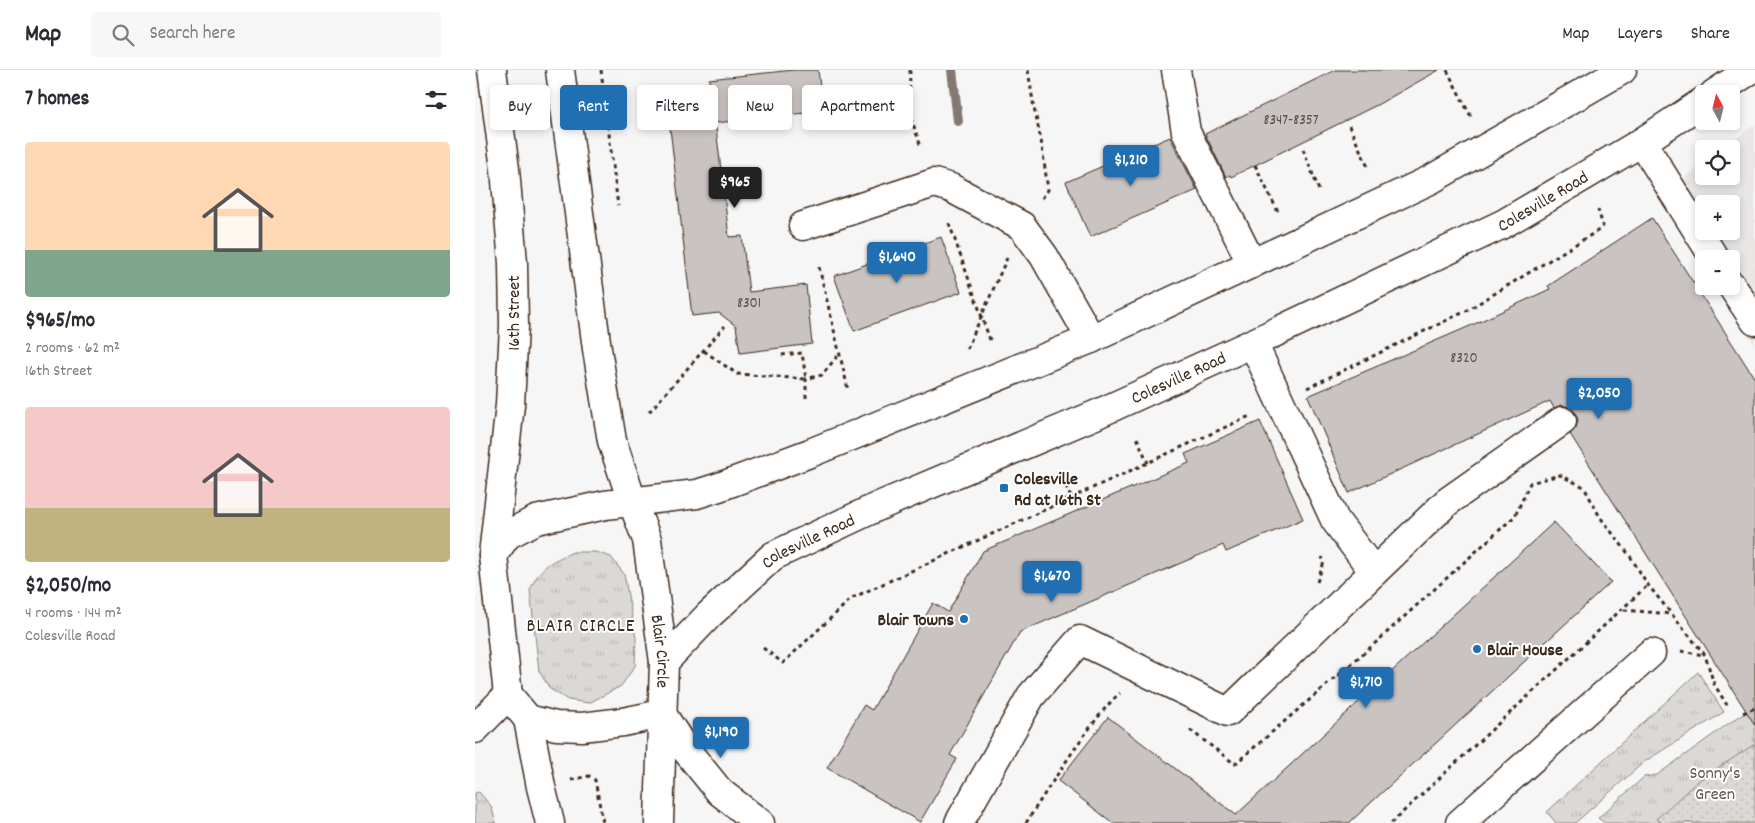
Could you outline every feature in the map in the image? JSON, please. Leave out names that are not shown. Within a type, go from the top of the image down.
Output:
[{"type":"main road","name":"16th Street","points":[[493,70],[505,169],[512,254],[515,326],[509,405],[493,555]]},
{"type":"main road","points":[[560,70],[612,442],[632,501]]},
{"type":"main road","points":[[1176,70],[1186,132],[1252,264]]},
{"type":"main road","points":[[1727,85],[1749,70]]},
{"type":"main road","points":[[550,823],[528,719],[508,695],[493,555],[507,535],[536,520],[605,505],[697,494],[719,487],[810,454],[1091,339],[1430,180],[1611,73]]},
{"type":"main road","name":"Colesville Road","points":[[664,662],[709,615],[773,556],[879,506],[1095,415],[1253,343],[1503,224],[1642,142],[1695,107]]},
{"type":"main road","points":[[1642,142],[1709,250]]},
{"type":"main road","points":[[803,226],[934,182],[951,188],[1022,226],[1045,256],[1091,339]]},
{"type":"main road","points":[[1738,295],[1755,321]]},
{"type":"main road","points":[[1253,343],[1335,520],[1374,572]]},
{"type":"main road","points":[[959,823],[1031,696],[1079,640],[1228,712],[1447,502],[1562,421]]},
{"type":"main road","name":"Blair Circle","points":[[528,719],[556,726],[582,727],[623,722],[662,714],[664,662],[647,540],[632,501]]},
{"type":"main road","points":[[1460,823],[1662,651]]},
{"type":"main road","points":[[475,729],[508,695]]},
{"type":"main road","points":[[659,823],[662,714]]},
{"type":"main road","points":[[662,714],[682,745],[720,792],[760,823]]},
{"type":"path","points":[[601,70],[618,206]]},
{"type":"path","points":[[910,70],[909,112],[921,147]]},
{"type":"path","points":[[1028,70],[1033,108],[1041,140],[1047,190]]},
{"type":"path","points":[[1447,70],[1471,117]]},
{"type":"path","points":[[1349,126],[1369,169]]},
{"type":"path","points":[[1303,149],[1320,193]]},
{"type":"path","points":[[1255,165],[1278,212]]},
{"type":"path","points":[[1299,392],[1466,311],[1519,280],[1599,230],[1603,226],[1599,210]]},
{"type":"path","points":[[947,217],[989,340]]},
{"type":"path","points":[[967,349],[1022,226]]},
{"type":"path","points":[[819,267],[848,389]]},
{"type":"path","points":[[649,412],[725,326]]},
{"type":"path","points":[[704,351],[737,374],[806,379],[822,375],[839,354]]},
{"type":"path","points":[[781,355],[802,353],[806,379],[806,398]]},
{"type":"path","points":[[763,648],[783,663],[852,598],[1255,414]]},
{"type":"path","points":[[1137,438],[1148,462]]},
{"type":"path","points":[[1060,471],[1071,498]]},
{"type":"path","points":[[1182,724],[1235,764],[1372,646],[1515,516],[1530,483],[1560,475],[1584,487],[1600,516],[1630,556],[1648,585],[1705,655],[1714,684],[1727,705]]},
{"type":"path","points":[[1391,823],[1648,585]]},
{"type":"path","points":[[1623,610],[1673,614]]},
{"type":"path","points":[[1662,651],[1705,655]]},
{"type":"path","points":[[1026,823],[1053,780],[1091,726],[1112,700],[1124,690]]},
{"type":"path","points":[[1743,713],[1755,708]]},
{"type":"path","points":[[563,782],[584,776],[592,777],[596,783],[603,823]]},
{"type":"shaded area","points":[[1755,124],[1755,345],[1724,295],[1740,295],[1740,250],[1698,250],[1661,195],[1695,170],[1695,185],[1740,185],[1740,140],[1734,140]]},
{"type":"green space","name":"Blair Circle","points":[[573,552],[596,552],[611,557],[624,574],[636,638],[635,666],[621,686],[589,703],[568,700],[550,689],[539,671],[530,590],[538,575],[547,565]]},
{"type":"green space","points":[[1698,672],[1724,712],[1644,762],[1575,823],[1556,823],[1547,812]]},
{"type":"green space","name":"Sonny's Green","points":[[1755,708],[1755,823],[1605,823],[1598,818],[1644,777],[1657,775],[1735,719]]},
{"type":"green space","points":[[1755,744],[1755,823],[1662,823],[1656,819],[1698,781]]},
{"type":"green space","points":[[479,792],[491,806],[496,823],[475,823],[475,793]]},
{"type":"building","points":[[794,70],[818,70],[820,85],[802,85],[802,113],[792,114],[792,85],[728,85],[728,122],[718,123],[718,85],[710,85],[709,79]]},
{"type":"building","points":[[1335,70],[1439,70],[1377,105],[1231,177],[1230,175],[1226,177],[1205,134]]},
{"type":"building","points":[[670,130],[716,130],[729,237],[742,236],[749,292],[806,285],[812,344],[740,353],[736,326],[719,313],[692,316]]},
{"type":"building","points":[[1170,137],[1197,190],[1090,237],[1066,182]]},
{"type":"building","points":[[1652,218],[1695,285],[1695,295],[1701,295],[1755,379],[1755,725],[1570,434],[1576,428],[1578,420],[1575,412],[1569,407],[1561,405],[1554,408],[1550,401],[1349,493],[1308,396],[1470,326],[1550,289],[1548,286]]},
{"type":"building","points":[[941,237],[961,292],[854,331],[834,276]]},
{"type":"building","name":"Blair Towns","points":[[1260,421],[1303,519],[1226,552],[1223,545],[1020,632],[950,755],[957,759],[920,822],[827,768],[864,705],[872,710],[933,603],[948,612],[983,551],[1189,463],[1185,454]]},
{"type":"building","name":"Blair House","points":[[1554,522],[1611,582],[1349,823],[1113,823],[1058,781],[1108,717],[1236,815]]},
{"type":"waterway","points":[[952,70],[958,121]]},
{"type":"place","name":"Colesville Rd at 16th St","points":[[1004,488]]},
{"type":"place","name":"Blair Towns","points":[[964,619]]},
{"type":"place","name":"Blair House","points":[[1477,649]]},
{"type":"district","name":"BLAIR CIRCLE","points":[[581,624]]}]
